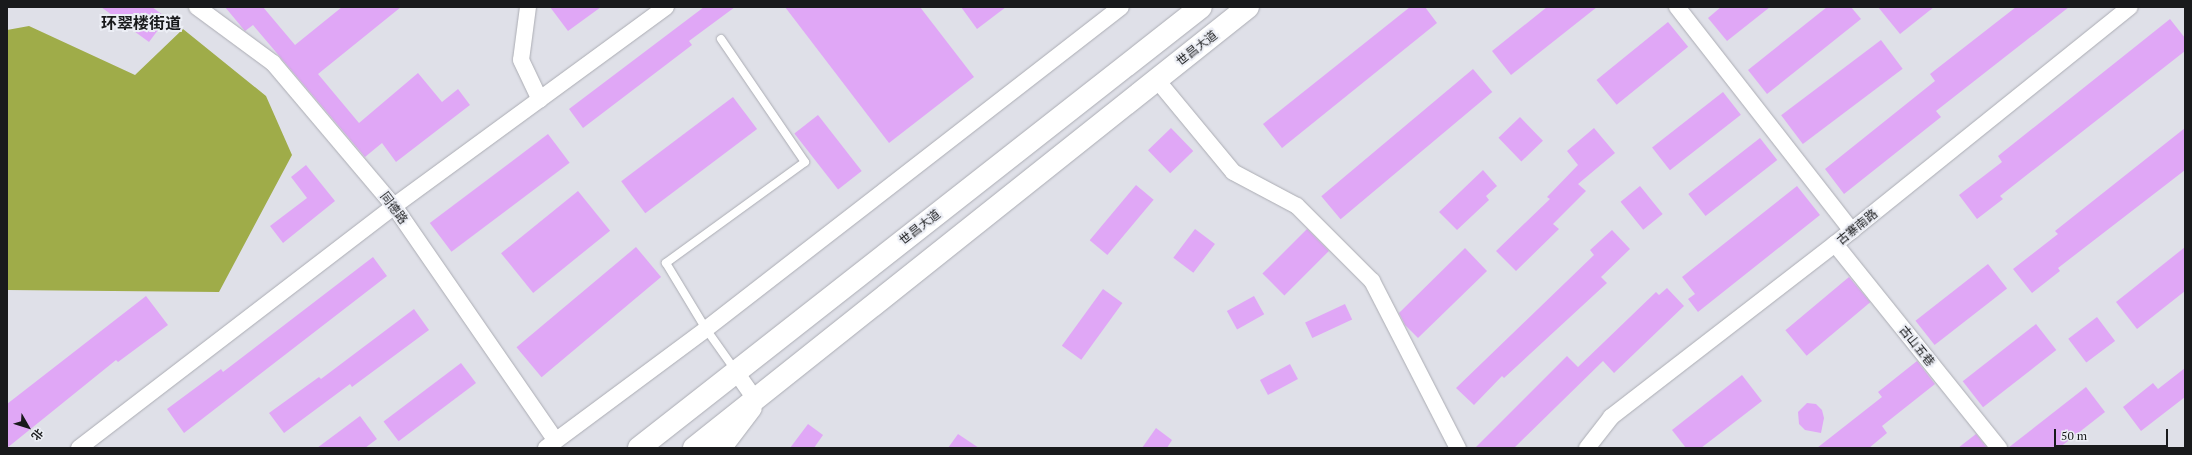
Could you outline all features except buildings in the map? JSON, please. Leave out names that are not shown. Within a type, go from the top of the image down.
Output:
[{"type":"main road","name":"世昌大道","points":[[639,448],[1201,7]]},
{"type":"main road","name":"世昌大道","points":[[694,448],[1248,7]]},
{"type":"street","name":"同德路","points":[[197,7],[273,63],[394,206],[551,444]]},
{"type":"street","points":[[528,7],[521,60],[540,100]]},
{"type":"street","points":[[79,448],[394,206],[666,7]]},
{"type":"street","points":[[551,444],[706,329],[1121,7]]},
{"type":"street","points":[[1677,7],[1852,231]]},
{"type":"street","name":"古寨南路","points":[[1587,448],[1611,417],[1836,244],[2130,7]]},
{"type":"street","points":[[1157,80],[1233,172],[1297,206],[1372,281],[1458,448]]},
{"type":"street","name":"古山五巷","points":[[1836,244],[1999,448]]},
{"type":"street","points":[[720,448],[756,399],[736,372]]},
{"type":"lane","points":[[721,39],[805,162],[666,262],[706,329],[736,372]]},
{"type":"green space","points":[[29,26],[135,75],[183,29],[266,96],[292,155],[219,292],[7,290],[7,30]]},
{"type":"district","name":"环翠楼街道","points":[[141,23]]}]
